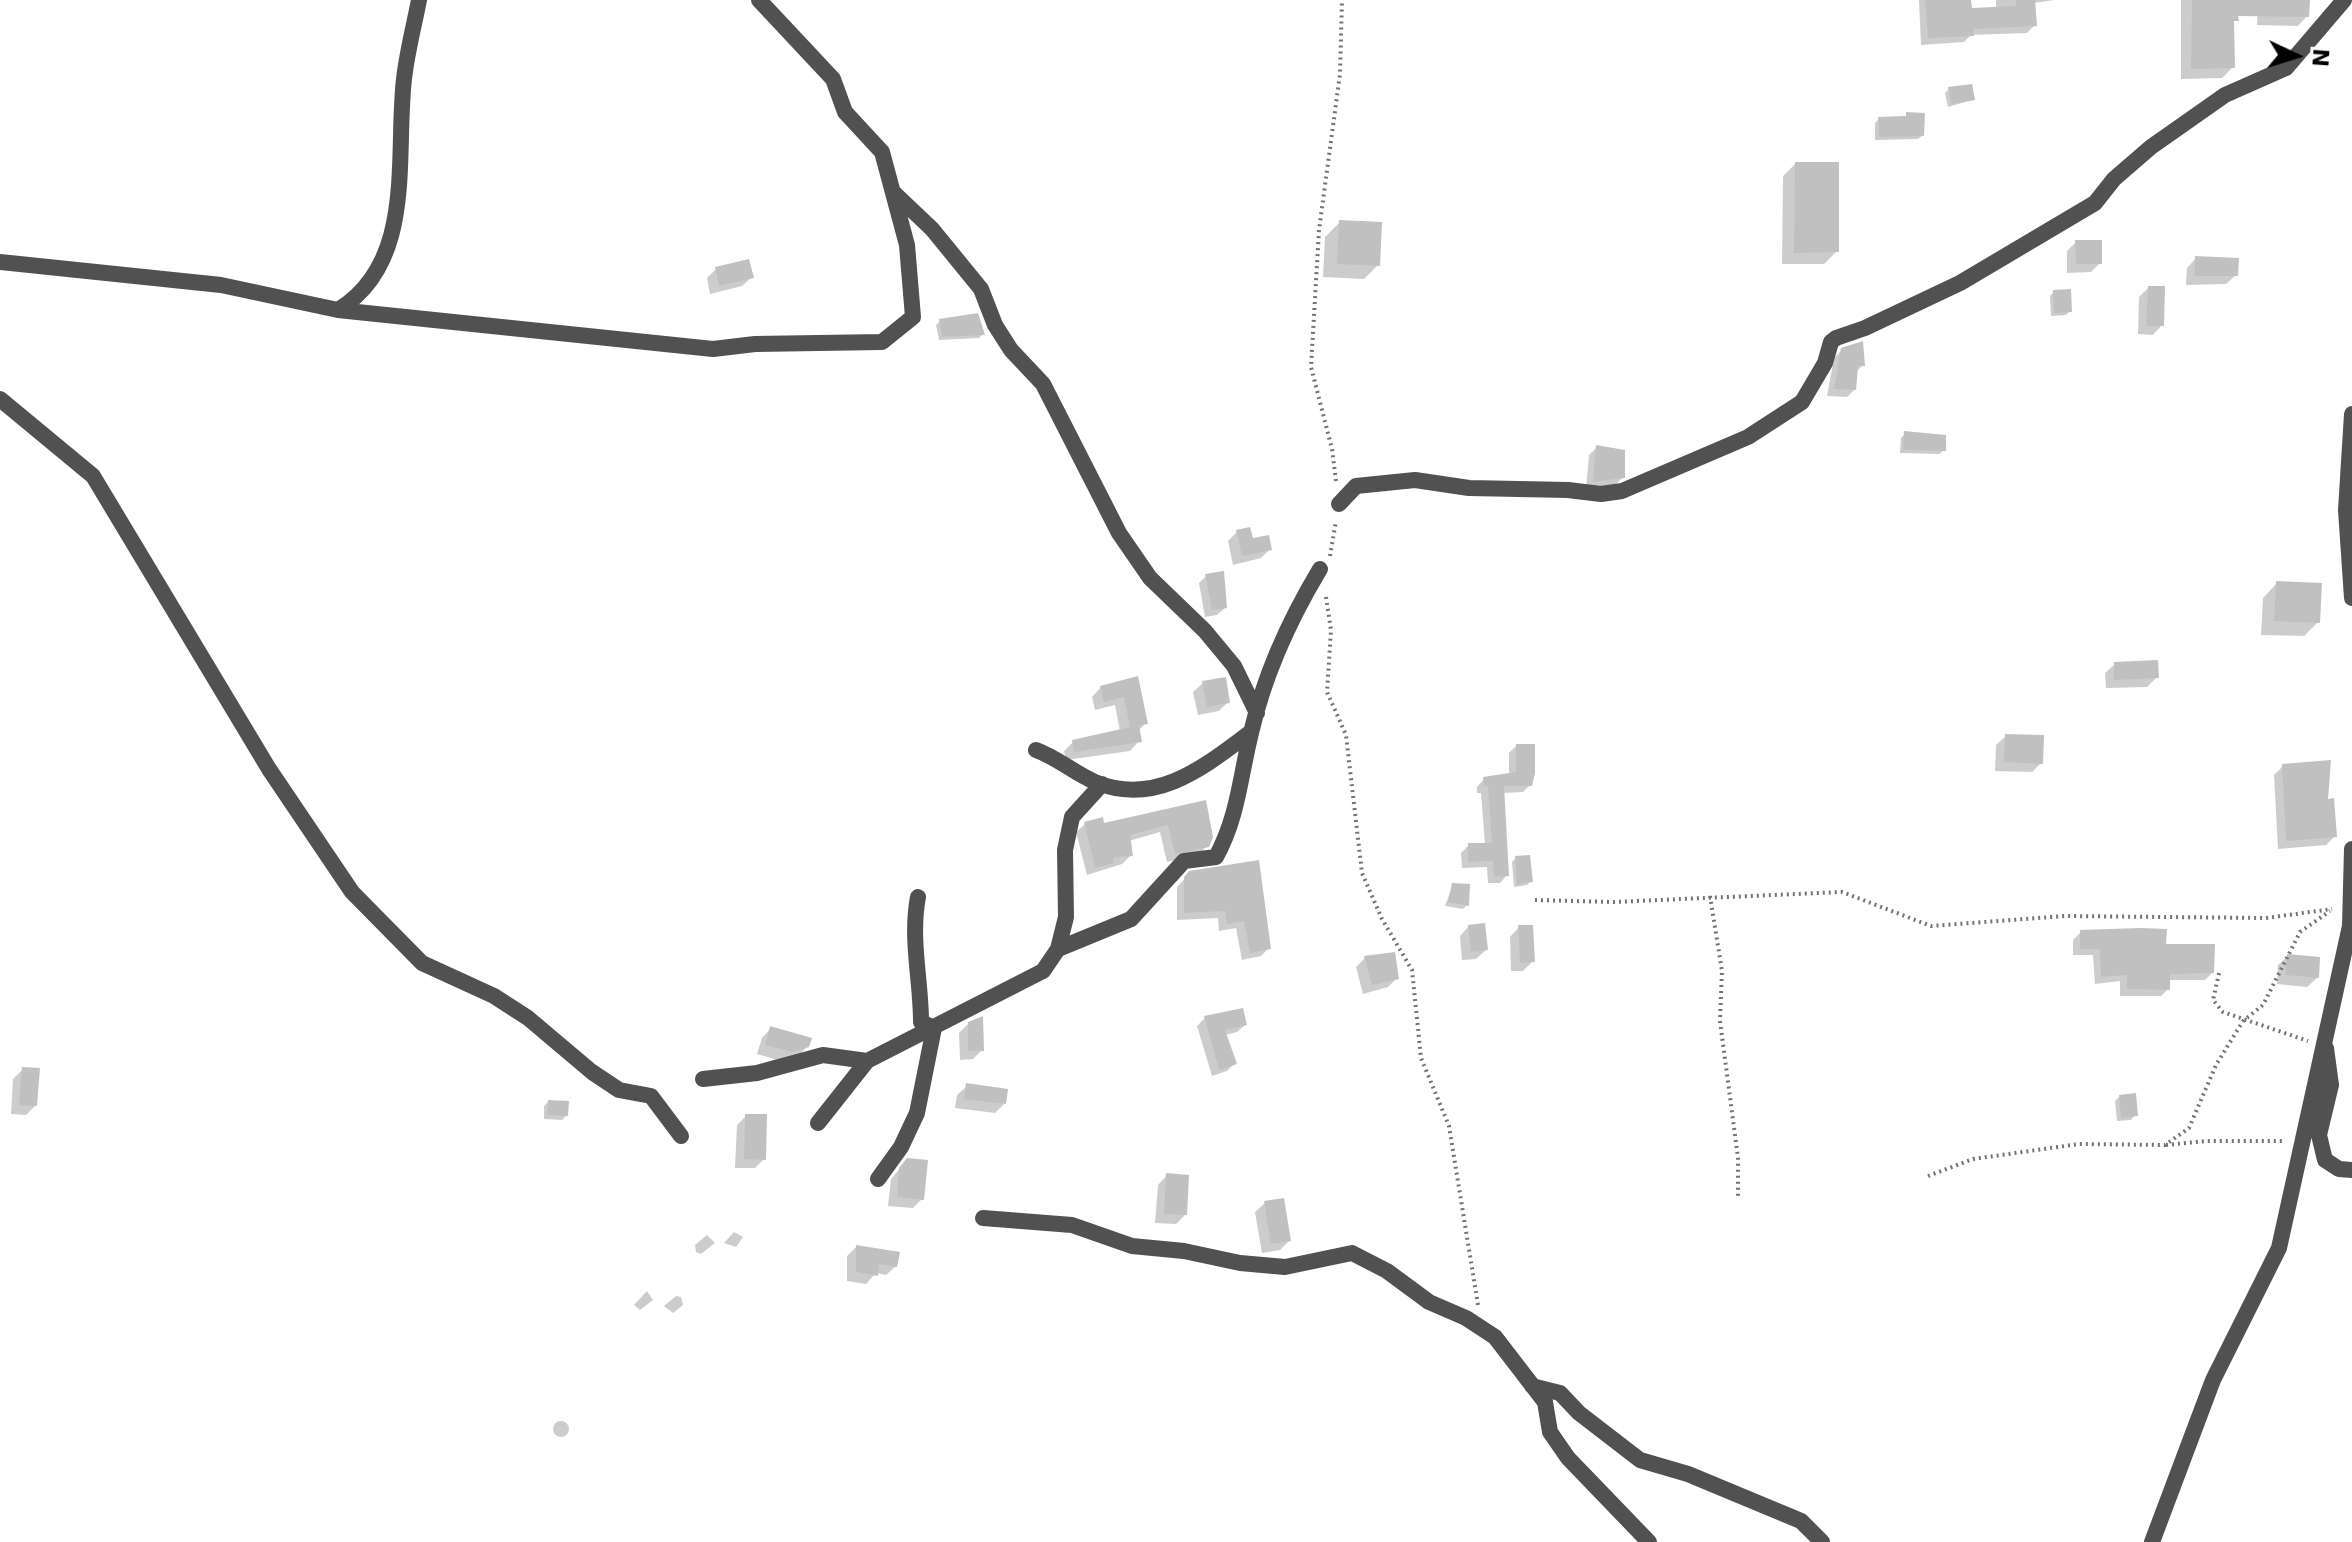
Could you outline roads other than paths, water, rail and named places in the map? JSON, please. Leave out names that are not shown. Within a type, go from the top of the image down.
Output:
[{"type":"street","points":[[338,310],[360,296],[382,266],[397,207],[404,77],[419,0]]},
{"type":"street","points":[[0,262],[221,285],[338,310],[683,348],[882,342],[913,317],[907,245],[882,152],[845,112],[833,79],[759,0]]},
{"type":"street","points":[[1339,504],[1356,486],[1415,480],[1469,488],[1568,490],[1601,494],[1617,492],[1748,437],[1802,402],[1825,363],[1831,342],[1836,338],[1865,328],[1960,283],[2095,203],[2114,179],[2151,147],[2225,95],[2286,68],[2344,0]]},
{"type":"street","points":[[893,192],[924,221],[981,289],[995,325],[1011,350],[1043,384],[1119,533],[1150,578],[1205,631],[1234,666],[1257,713]]},
{"type":"street","points":[[0,399],[93,476],[269,769],[352,892],[422,963],[494,996],[528,1018],[619,1090],[651,1096],[681,1136]]},
{"type":"street","points":[[2352,414],[2346,510],[2352,598]]},
{"type":"street","points":[[1058,949],[1131,919],[1184,861],[1216,857],[1228,836],[1239,800],[1257,713],[1294,613],[1320,569]]},
{"type":"street","points":[[1036,750],[1055,757],[1102,784],[1143,791],[1176,783],[1251,732]]},
{"type":"street","points":[[818,1123],[867,1061],[1043,971],[1058,949],[1066,917],[1065,850],[1072,817],[1102,784]]},
{"type":"street","points":[[2152,1542],[2213,1380],[2279,1248],[2350,926],[2352,849]]},
{"type":"street","points":[[918,897],[913,941],[921,979],[921,1022],[934,1028]]},
{"type":"street","points":[[878,1179],[901,1147],[917,1113],[934,1028]]},
{"type":"street","points":[[2323,1040],[2331,1085],[2319,1135],[2325,1160],[2339,1169],[2352,1170]]},
{"type":"street","points":[[703,1079],[757,1073],[823,1055],[867,1061]]},
{"type":"street","points":[[983,1218],[1072,1225],[1132,1246],[1184,1251],[1255,1265],[1285,1267],[1352,1253],[1387,1271],[1429,1302],[1495,1337],[1545,1402],[1550,1432],[1568,1458],[1649,1542]]},
{"type":"street","points":[[1532,1386],[1560,1393],[1579,1413],[1640,1460],[1688,1474],[1801,1521],[1822,1542]]}]
